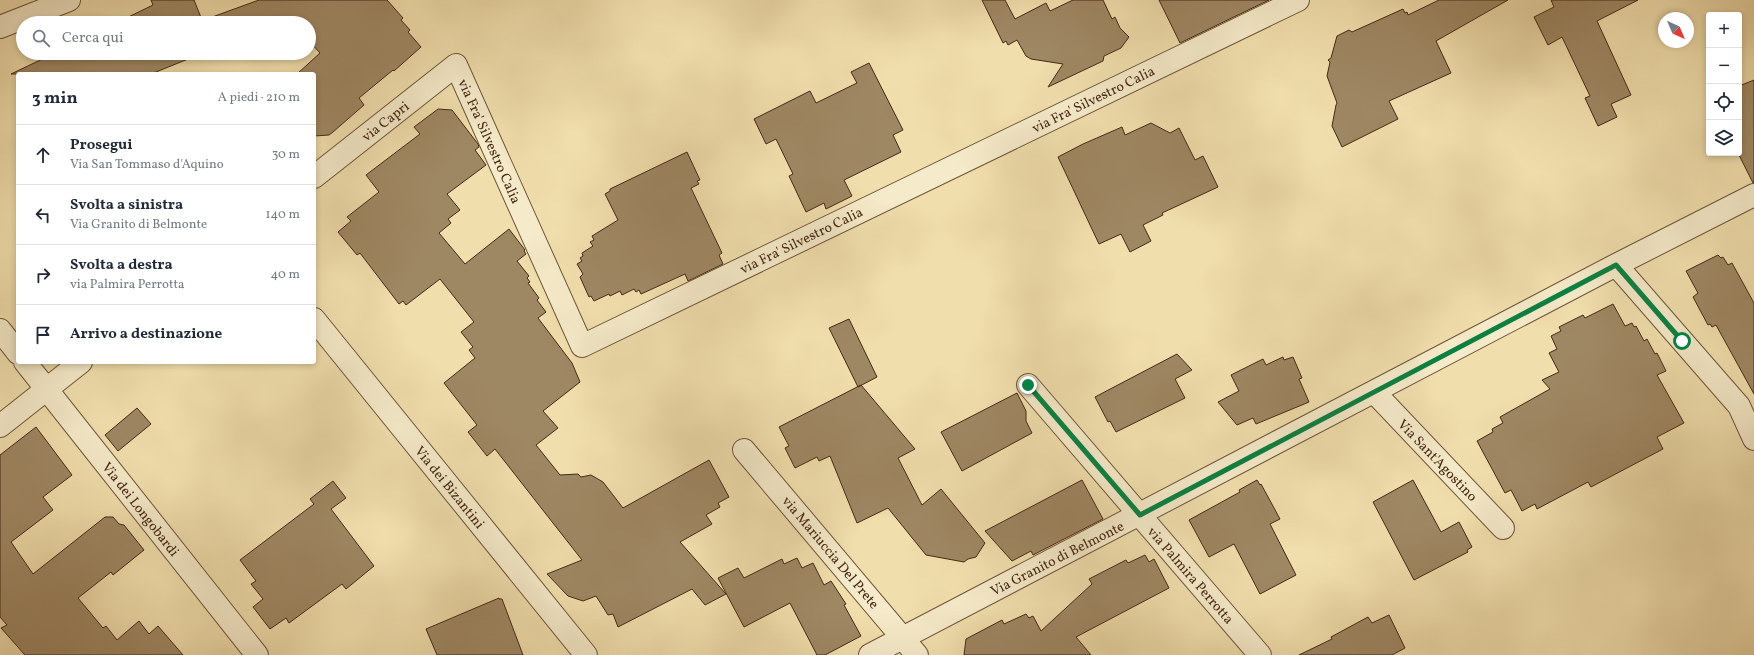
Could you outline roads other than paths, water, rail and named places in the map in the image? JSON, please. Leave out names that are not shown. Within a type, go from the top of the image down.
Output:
[{"type":"street","points":[[28,16],[69,0]]},
{"type":"street","name":"via Fra' Silvestro Calia","points":[[456,64],[582,346],[1298,0]]},
{"type":"street","points":[[0,27],[16,21]]},
{"type":"street","name":"via Capri","points":[[316,175],[456,64]]},
{"type":"street","name":"Via Granito di Belmonte","points":[[870,655],[1616,265],[1754,195]]},
{"type":"street","points":[[1616,265],[1739,406],[1754,439]]},
{"type":"street","name":"Via dei Bizantini","points":[[316,321],[586,655]]},
{"type":"street","points":[[0,330],[16,350]]},
{"type":"street","name":"Via dei Longobardi","points":[[27,364],[257,655]]},
{"type":"street","points":[[0,426],[78,364]]},
{"type":"street","name":"via Palmira Perrotta","points":[[1028,385],[1260,655]]},
{"type":"street","name":"Via Sant'Agostino","points":[[1374,392],[1503,528]]},
{"type":"street","name":"via Mariuccia Del Prete","points":[[744,450],[917,655]]}]
